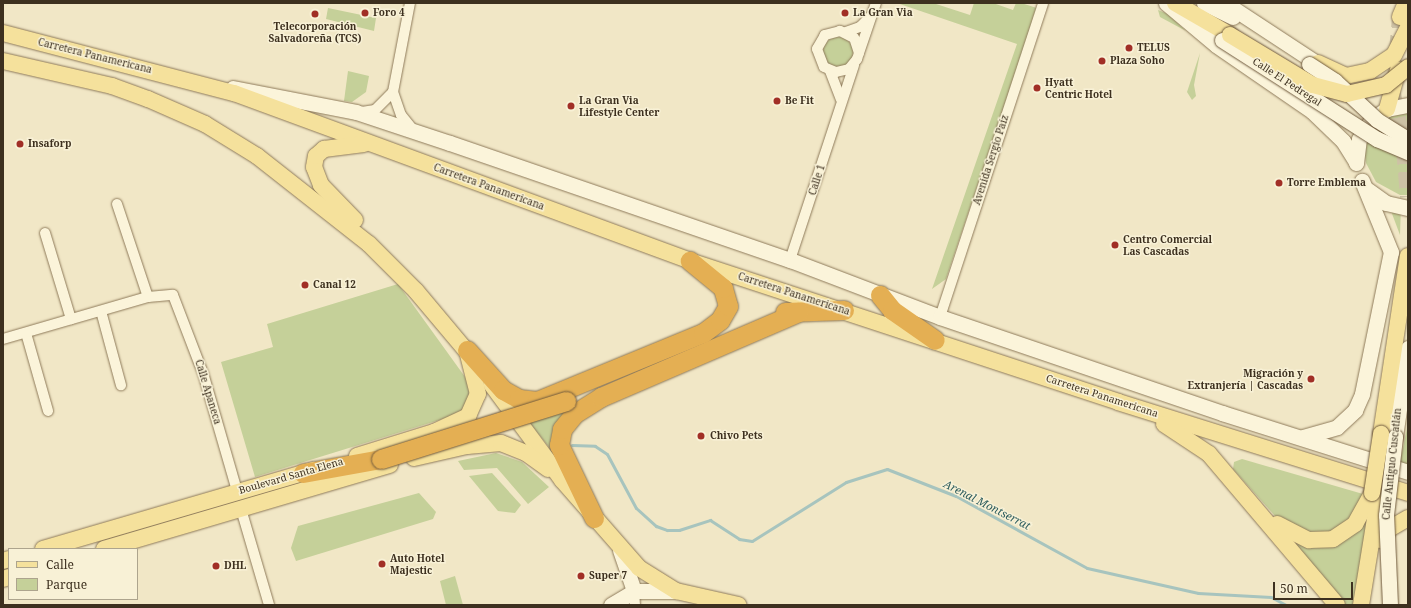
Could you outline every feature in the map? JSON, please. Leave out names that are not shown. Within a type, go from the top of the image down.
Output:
[{"type":"highway","points":[[467,350],[503,390],[519,399],[537,401],[703,333],[720,320],[728,306],[723,288],[690,261]]},
{"type":"highway","points":[[880,295],[892,310],[935,340]]},
{"type":"highway","points":[[303,473],[381,459],[566,401],[780,312],[844,310]]},
{"type":"highway","points":[[594,518],[559,445],[562,429],[574,414],[601,397],[798,312]]},
{"type":"main road","points":[[1166,3],[1211,41],[1312,112],[1343,141],[1356,162],[1362,181],[1391,252],[1362,394],[1352,413],[1337,427],[1320,435],[1298,438]]},
{"type":"main road","name":"Calle El Pedregal","points":[[1171,3],[1226,37],[1377,139],[1408,152]]},
{"type":"main road","points":[[1175,3],[1226,37],[1313,85],[1348,94],[1386,85],[1408,66]]},
{"type":"main road","points":[[1204,3],[1323,72],[1377,120],[1408,139]]},
{"type":"main road","points":[[1225,3],[1333,72],[1358,76],[1390,59],[1405,16]]},
{"type":"main road","points":[[1356,162],[1359,139],[1381,113],[1408,32]]},
{"type":"main road","name":"Carretera Panamericana","points":[[3,33],[186,79],[356,112],[790,260],[940,317],[1298,438],[1408,472]]},
{"type":"main road","points":[[1311,59],[1381,113]]},
{"type":"main road","points":[[3,61],[112,86],[205,124],[286,176],[390,264]]},
{"type":"main road","name":"Carretera Panamericana","points":[[186,79],[376,145],[690,261],[844,310],[1118,402],[1408,493]]},
{"type":"main road","points":[[1381,113],[1408,105]]},
{"type":"main road","points":[[376,145],[344,145],[324,149],[316,156],[314,167],[321,185],[467,350],[562,480],[620,550],[639,568],[676,591],[738,605]]},
{"type":"main road","points":[[1362,181],[1382,201],[1408,208]]},
{"type":"main road","points":[[1361,605],[1375,494],[1390,432],[1408,256]]},
{"type":"main road","name":"Calle Antiguo Cuscatlán","points":[[1390,605],[1386,515],[1390,432],[1408,348]]},
{"type":"main road","name":"Boulevard Santa Elena","points":[[46,548],[237,491],[303,473],[434,432],[468,416],[478,394],[467,350]]},
{"type":"main road","points":[[1118,402],[1198,444],[1262,513],[1337,605]]},
{"type":"main road","name":"Boulevard Santa Elena","points":[[107,548],[436,452],[483,444],[512,446],[562,480]]},
{"type":"main road","points":[[1262,513],[1300,538],[1324,541],[1351,527],[1363,513],[1375,494]]},
{"type":"main road","points":[[1371,605],[1381,538],[1408,518]]},
{"type":"main road","points":[[620,550],[634,598]]},
{"type":"main road","points":[[612,605],[634,598],[676,591]]},
{"type":"street","points":[[410,3],[393,92],[401,115],[416,132]]},
{"type":"street","name":"Calle 1","points":[[790,260],[841,99],[876,3]]},
{"type":"street","name":"Avenida Sergio Paíz","points":[[940,317],[1043,3]]},
{"type":"street","name":"Calle 1","points":[[841,99],[830,71],[820,62],[819,43],[830,32],[846,32],[860,27],[871,16]]},
{"type":"street","points":[[846,32],[857,43],[859,53]]},
{"type":"street","points":[[830,71],[843,72],[854,65]]},
{"type":"street","points":[[356,112],[375,110],[393,92]]},
{"type":"street","points":[[3,339],[148,297],[117,204]]},
{"type":"street","points":[[45,233],[71,320]]},
{"type":"street","name":"Calle Apaneca","points":[[148,297],[173,294],[202,373],[237,491]]},
{"type":"street","points":[[101,311],[121,385]]},
{"type":"street","points":[[26,333],[48,411]]},
{"type":"street","points":[[241,509],[269,605]]},
{"type":"green space","points":[[897,3],[933,3],[970,15],[974,3],[993,3],[1013,10],[1016,3],[1037,8],[946,279],[932,289],[1017,44]]},
{"type":"green space","points":[[328,8],[376,18],[374,31],[326,19]]},
{"type":"green space","points":[[1158,10],[1168,14],[1186,31],[1160,17]]},
{"type":"green space","points":[[838,37],[849,41],[853,52],[849,63],[838,67],[827,63],[823,52],[827,41]]},
{"type":"green space","points":[[1200,53],[1194,85],[1196,96],[1192,100],[1187,92]]},
{"type":"green space","points":[[348,71],[369,76],[366,92],[352,102],[344,101]]},
{"type":"green space","points":[[1408,111],[1408,195],[1400,195],[1376,182],[1366,163],[1364,150],[1371,130],[1386,116]]},
{"type":"green space","points":[[1388,203],[1401,205],[1400,235]]},
{"type":"green space","points":[[398,284],[473,388],[470,401],[459,414],[255,477],[221,362],[273,347],[267,324]]},
{"type":"green space","points":[[580,402],[553,452],[528,421]]},
{"type":"green space","points":[[1408,423],[1408,465],[1400,463]]},
{"type":"green space","points":[[496,453],[522,462],[549,487],[528,504],[497,468],[464,470],[458,461]]},
{"type":"green space","points":[[1242,459],[1363,494],[1345,526],[1316,538],[1276,517],[1233,469],[1234,462]]},
{"type":"green space","points":[[492,473],[521,505],[515,513],[498,511],[469,476]]},
{"type":"green space","points":[[419,493],[436,512],[433,519],[296,561],[291,548],[298,526]]},
{"type":"green space","points":[[1370,509],[1355,605],[1344,605],[1290,542],[1290,535],[1310,544]]},
{"type":"green space","points":[[455,576],[463,605],[446,605],[440,581]]},
{"type":"waterway","name":"Arenal Montserrat","points":[[572,445],[595,446],[607,454],[636,508],[656,526],[667,530],[679,530],[710,520],[739,539],[752,541],[846,482],[887,469],[956,496],[1087,568],[1198,593],[1271,597],[1286,605]]},
{"type":"tunnel","points":[[1397,52],[1400,17]]},
{"type":"tunnel","points":[[1393,94],[1404,148],[1408,197]]},
{"type":"place","name":"Foro 4","points":[[365,13]]},
{"type":"place","name":"La Gran Via","points":[[845,13]]},
{"type":"place","name":"Telecorporación Salvadoreña (TCS)","points":[[315,14]]},
{"type":"place","name":"TELUS","points":[[1129,48]]},
{"type":"place","name":"Plaza Soho","points":[[1102,61]]},
{"type":"place","name":"Hyatt Centric Hotel","points":[[1037,88]]},
{"type":"place","name":"Be Fit","points":[[777,101]]},
{"type":"place","name":"La Gran Via Lifestyle Center","points":[[571,106]]},
{"type":"place","name":"Insaforp","points":[[20,144]]},
{"type":"place","name":"Torre Emblema","points":[[1279,183]]},
{"type":"place","name":"Centro Comercial Las Cascadas","points":[[1115,245]]},
{"type":"place","name":"Canal 12","points":[[305,285]]},
{"type":"place","name":"Migración y Extranjería | Cascadas","points":[[1311,379]]},
{"type":"place","name":"Chivo Pets","points":[[701,436]]},
{"type":"place","name":"Auto Hotel Majestic","points":[[382,564]]},
{"type":"place","name":"DHL","points":[[216,566]]},
{"type":"place","name":"Super 7","points":[[581,576]]}]
